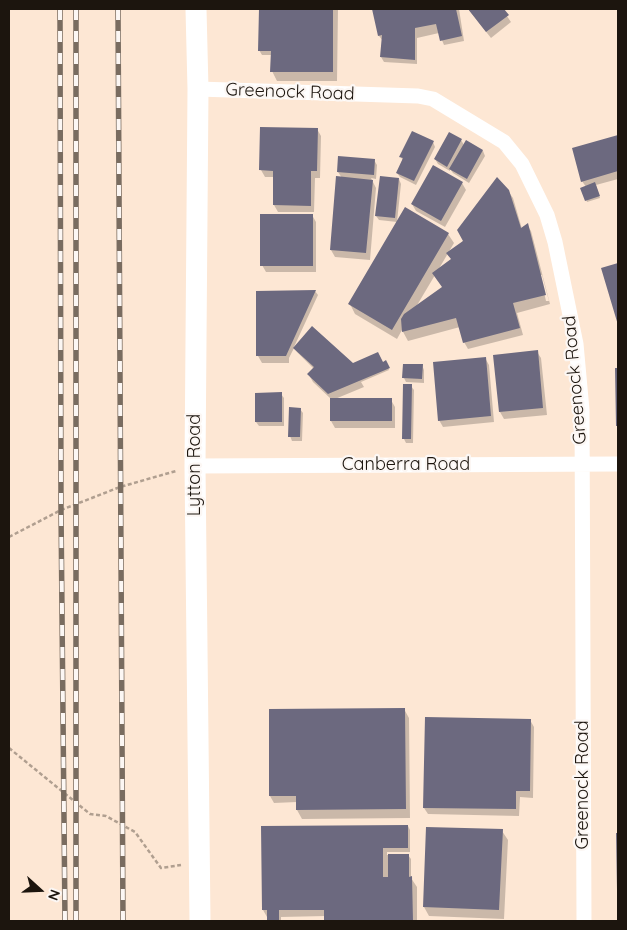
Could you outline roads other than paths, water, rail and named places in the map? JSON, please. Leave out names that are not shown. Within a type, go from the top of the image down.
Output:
[{"type":"main road","name":"Lytton Road","points":[[196,9],[198,89],[194,466],[200,921]]},
{"type":"street","name":"Greenock Road","points":[[198,89],[418,96],[433,99],[504,142],[522,164],[547,215],[576,344],[582,410],[584,921]]},
{"type":"street","name":"Canberra Road","points":[[194,466],[618,464]]},
{"type":"railway","points":[[60,9],[61,510],[65,921]]},
{"type":"railway","points":[[76,9],[76,921]]},
{"type":"railway","points":[[118,9],[123,921]]}]
